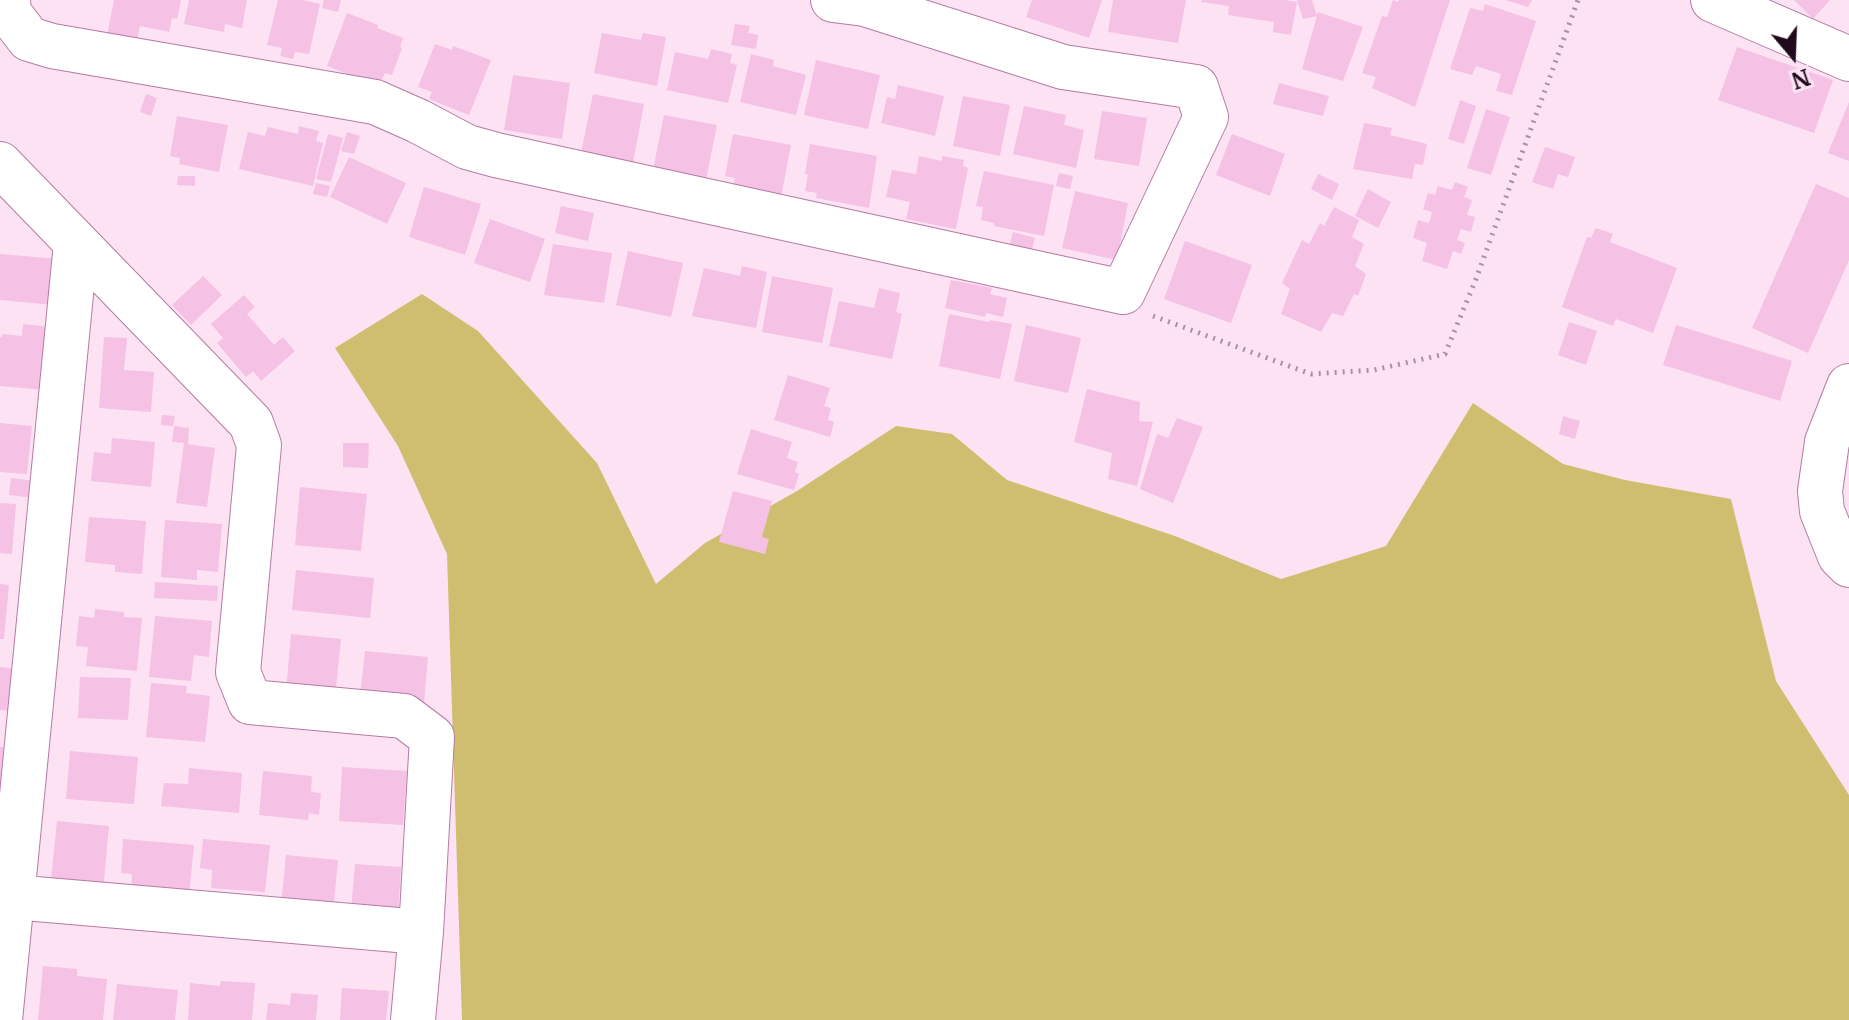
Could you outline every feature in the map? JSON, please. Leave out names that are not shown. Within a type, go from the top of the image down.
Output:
[{"type":"street","points":[[8,0],[9,13],[29,39],[52,46],[375,102],[467,147],[496,155],[1123,292],[1206,117],[1196,87],[1063,67],[865,4],[833,0]]},
{"type":"street","points":[[1713,0],[1849,59]]},
{"type":"street","points":[[0,164],[251,423],[259,445],[238,672],[250,702],[404,716],[432,737],[413,1020]]},
{"type":"street","points":[[0,1020],[6,896],[76,243]]},
{"type":"street","points":[[1849,386],[1827,442],[1820,491],[1822,511],[1840,556],[1849,565]]},
{"type":"street","points":[[6,896],[421,932]]},
{"type":"path","points":[[1123,292],[1143,312],[1311,374],[1374,370],[1445,354],[1476,279],[1578,0]]},
{"type":"shaded area","points":[[422,294],[478,331],[597,463],[656,584],[705,543],[797,491],[896,426],[952,434],[1007,480],[1175,536],[1281,579],[1386,546],[1473,403],[1563,464],[1625,480],[1731,499],[1776,681],[1849,795],[1849,1020],[462,1020],[447,554],[398,446],[335,348]]},
{"type":"building","points":[[114,0],[181,0],[177,19],[172,18],[169,32],[140,26],[137,41],[107,36]]},
{"type":"building","points":[[189,0],[247,0],[242,28],[225,24],[224,32],[184,24]]},
{"type":"building","points":[[278,0],[320,4],[309,54],[295,52],[293,59],[280,56],[282,48],[267,45]]},
{"type":"building","points":[[324,0],[341,0],[338,12],[322,8]]},
{"type":"building","points":[[1032,0],[1102,0],[1089,38],[1026,17]]},
{"type":"building","points":[[1113,0],[1186,0],[1178,43],[1108,32]]},
{"type":"building","points":[[1202,0],[1297,2],[1291,35],[1273,32],[1274,22],[1228,15],[1229,6]]},
{"type":"building","points":[[1297,0],[1312,0],[1317,16],[1303,19]]},
{"type":"building","points":[[1393,0],[1450,0],[1415,107],[1372,88],[1376,77],[1362,73],[1382,16],[1387,17]]},
{"type":"building","points":[[1505,0],[1532,0],[1528,7]]},
{"type":"building","points":[[1794,0],[1830,0],[1813,19]]},
{"type":"building","points":[[1485,4],[1536,21],[1512,95],[1496,91],[1501,74],[1476,66],[1472,75],[1450,69],[1470,8],[1483,11]]},
{"type":"building","points":[[1318,12],[1363,27],[1343,81],[1302,69]]},
{"type":"building","points":[[347,13],[403,38],[392,75],[385,73],[379,86],[327,66]]},
{"type":"building","points":[[735,24],[750,26],[748,33],[758,35],[756,49],[731,45]]},
{"type":"building","points":[[602,33],[641,40],[643,33],[666,37],[657,86],[594,73]]},
{"type":"building","points":[[435,44],[452,50],[453,46],[491,60],[469,115],[429,99],[432,92],[418,87]]},
{"type":"building","points":[[1737,47],[1833,80],[1814,133],[1718,100]]},
{"type":"building","points":[[711,49],[732,54],[730,63],[737,65],[728,103],[667,90],[675,52],[708,59]]},
{"type":"building","points":[[751,54],[774,60],[773,66],[806,75],[796,115],[740,102]]},
{"type":"building","points":[[816,60],[880,75],[868,129],[804,115]]},
{"type":"building","points":[[513,75],[570,83],[562,139],[504,130]]},
{"type":"building","points":[[1279,83],[1329,96],[1323,116],[1273,104]]},
{"type":"building","points":[[898,85],[944,96],[935,136],[881,123],[887,97],[895,99]]},
{"type":"building","points":[[146,94],[157,98],[151,116],[140,112]]},
{"type":"building","points":[[593,94],[644,104],[632,168],[580,158]]},
{"type":"building","points":[[963,96],[1010,105],[1000,156],[953,146]]},
{"type":"building","points":[[1460,100],[1476,106],[1464,144],[1448,139]]},
{"type":"building","points":[[1849,102],[1849,161],[1828,153]]},
{"type":"building","points":[[1024,106],[1066,115],[1064,125],[1084,130],[1076,168],[1013,154]]},
{"type":"building","points":[[1486,109],[1510,117],[1491,175],[1467,168]]},
{"type":"building","points":[[1102,111],[1147,118],[1139,166],[1094,159]]},
{"type":"building","points":[[664,115],[717,125],[706,180],[653,170]]},
{"type":"building","points":[[177,116],[228,125],[219,172],[179,164],[180,158],[170,156]]},
{"type":"building","points":[[1364,123],[1392,128],[1390,135],[1427,144],[1423,165],[1415,164],[1412,179],[1353,169]]},
{"type":"building","points":[[299,126],[319,131],[316,141],[323,143],[313,186],[239,169],[248,132],[265,136],[268,127],[298,134]]},
{"type":"building","points":[[347,132],[360,136],[354,154],[341,151]]},
{"type":"building","points":[[328,134],[343,138],[331,182],[316,179]]},
{"type":"building","points":[[733,134],[791,145],[781,197],[733,187],[735,178],[725,176]]},
{"type":"building","points":[[1232,134],[1285,154],[1270,196],[1216,175]]},
{"type":"building","points":[[810,144],[877,156],[869,208],[816,198],[817,193],[805,191]]},
{"type":"building","points":[[1545,147],[1575,157],[1568,177],[1558,174],[1553,189],[1532,182]]},
{"type":"building","points":[[919,156],[942,161],[942,156],[964,160],[963,166],[968,168],[956,229],[906,219],[910,202],[886,197],[892,170],[916,174]]},
{"type":"building","points":[[349,157],[406,183],[387,224],[330,197]]},
{"type":"building","points":[[984,171],[1054,185],[1044,236],[994,226],[994,223],[981,220],[983,207],[976,206]]},
{"type":"building","points":[[1059,173],[1073,176],[1070,189],[1056,186]]},
{"type":"building","points":[[1318,174],[1339,184],[1332,200],[1311,189]]},
{"type":"building","points":[[178,176],[195,176],[195,186],[177,185]]},
{"type":"building","points":[[1455,182],[1468,187],[1464,197],[1472,200],[1467,215],[1475,217],[1471,232],[1461,229],[1457,240],[1465,243],[1461,254],[1453,251],[1447,269],[1422,261],[1427,243],[1413,238],[1418,220],[1429,223],[1432,212],[1423,209],[1428,193],[1435,195],[1438,186],[1452,190]]},
{"type":"building","points":[[316,183],[330,186],[327,197],[313,194]]},
{"type":"building","points":[[1816,184],[1849,198],[1849,260],[1808,353],[1752,328]]},
{"type":"building","points":[[424,187],[481,204],[465,255],[409,237]]},
{"type":"building","points":[[1368,189],[1391,202],[1378,228],[1355,216]]},
{"type":"building","points":[[1075,191],[1128,203],[1117,260],[1062,248]]},
{"type":"building","points":[[561,206],[594,213],[588,241],[555,233]]},
{"type":"building","points":[[1334,207],[1359,220],[1352,237],[1364,244],[1355,266],[1366,274],[1358,296],[1354,294],[1343,316],[1332,313],[1321,332],[1281,314],[1290,289],[1282,283],[1302,240],[1309,244],[1320,223],[1324,226]]},
{"type":"building","points":[[490,219],[545,239],[530,282],[474,263]]},
{"type":"building","points":[[1596,228],[1613,234],[1610,242],[1677,268],[1653,333],[1616,319],[1613,326],[1562,307],[1587,237],[1591,238]]},
{"type":"building","points":[[1013,232],[1035,238],[1031,253],[1009,247]]},
{"type":"building","points":[[1185,241],[1252,265],[1231,323],[1164,299]]},
{"type":"building","points":[[553,244],[612,253],[604,303],[544,295]]},
{"type":"building","points":[[628,251],[683,263],[671,317],[616,305]]},
{"type":"building","points":[[0,254],[58,259],[53,305],[0,300]]},
{"type":"building","points":[[742,266],[767,272],[756,328],[692,316],[704,268],[740,276]]},
{"type":"building","points":[[203,276],[222,295],[191,325],[172,305]]},
{"type":"building","points":[[772,276],[833,288],[822,343],[762,332]]},
{"type":"building","points":[[951,280],[992,288],[990,294],[1007,298],[1003,317],[986,313],[985,317],[945,308]]},
{"type":"building","points":[[879,288],[900,293],[896,312],[902,314],[892,359],[829,346],[839,301],[874,308]]},
{"type":"building","points":[[244,295],[255,307],[247,314],[274,345],[283,337],[295,351],[261,381],[253,371],[246,377],[217,343],[223,338],[211,324]]},
{"type":"building","points":[[949,314],[1012,324],[1000,379],[939,366]]},
{"type":"building","points":[[1569,322],[1597,331],[1586,365],[1558,355]]},
{"type":"building","points":[[23,324],[52,327],[46,390],[0,386],[0,337],[2,334],[22,336]]},
{"type":"building","points":[[1026,325],[1081,338],[1068,393],[1014,381]]},
{"type":"building","points":[[1676,325],[1792,361],[1780,401],[1663,365]]},
{"type":"building","points":[[104,337],[127,338],[124,370],[154,372],[151,412],[99,408]]},
{"type":"building","points":[[788,375],[830,388],[824,406],[831,408],[828,420],[834,422],[830,437],[774,420]]},
{"type":"building","points":[[1087,389],[1140,402],[1139,421],[1153,422],[1137,486],[1108,479],[1112,453],[1074,442]]},
{"type":"building","points":[[162,415],[175,416],[173,426],[161,425]]},
{"type":"building","points":[[1563,416],[1580,421],[1575,439],[1559,434]]},
{"type":"building","points":[[1177,418],[1203,427],[1173,503],[1140,489],[1157,434],[1168,438]]},
{"type":"building","points":[[0,423],[32,426],[27,474],[0,472]]},
{"type":"building","points":[[174,426],[189,428],[188,444],[215,448],[207,507],[176,503],[184,443],[172,442]]},
{"type":"building","points":[[751,429],[792,442],[787,458],[798,462],[795,472],[799,474],[794,490],[737,474]]},
{"type":"building","points":[[112,438],[155,442],[151,487],[91,481],[94,452],[111,454]]},
{"type":"building","points":[[343,443],[369,443],[368,468],[343,467]]},
{"type":"building","points":[[11,478],[44,482],[43,499],[9,495]]},
{"type":"building","points":[[300,487],[367,494],[361,551],[295,545]]},
{"type":"building","points":[[733,491],[772,501],[762,537],[769,539],[765,554],[719,542]]},
{"type":"building","points":[[0,503],[16,504],[12,554],[0,553]]},
{"type":"building","points":[[89,517],[146,521],[142,574],[115,572],[115,565],[85,562]]},
{"type":"building","points":[[165,520],[222,524],[218,572],[197,570],[197,580],[161,577]]},
{"type":"building","points":[[296,570],[374,578],[370,618],[292,610]]},
{"type":"building","points":[[155,582],[218,586],[217,601],[154,598]]},
{"type":"building","points":[[0,584],[9,585],[4,639],[0,639]]},
{"type":"building","points":[[95,609],[124,612],[124,617],[142,618],[137,671],[86,666],[88,647],[76,646],[79,616],[94,618]]},
{"type":"building","points":[[155,616],[212,621],[209,657],[194,655],[191,681],[149,677]]},
{"type":"building","points":[[291,634],[341,639],[335,697],[286,692]]},
{"type":"building","points":[[365,651],[428,657],[424,703],[360,697]]},
{"type":"building","points":[[0,667],[18,669],[13,711],[0,710]]},
{"type":"building","points":[[80,677],[131,678],[128,720],[78,718]]},
{"type":"building","points":[[151,683],[187,686],[186,693],[210,696],[205,742],[146,737]]},
{"type":"building","points":[[0,747],[7,747],[0,795]]},
{"type":"building","points":[[70,751],[138,757],[134,804],[66,799]]},
{"type":"building","points":[[342,767],[407,771],[403,825],[339,821]]},
{"type":"building","points":[[189,768],[242,773],[239,813],[161,806],[164,783],[188,784]]},
{"type":"building","points":[[263,771],[312,776],[311,792],[321,793],[319,815],[309,813],[308,820],[259,815]]},
{"type":"building","points":[[57,821],[109,826],[103,891],[51,879]]},
{"type":"building","points":[[123,839],[194,845],[189,896],[131,891],[132,874],[121,873]]},
{"type":"building","points":[[203,839],[270,845],[265,892],[211,888],[212,870],[200,868]]},
{"type":"building","points":[[286,855],[338,860],[333,912],[281,906]]},
{"type":"building","points":[[355,864],[401,867],[398,913],[351,910]]},
{"type":"building","points":[[43,966],[77,969],[77,976],[107,979],[103,1020],[38,1020]]},
{"type":"building","points":[[221,981],[255,983],[252,1020],[188,1020],[190,983],[220,986]]},
{"type":"building","points":[[117,984],[178,990],[175,1020],[113,1020]]},
{"type":"building","points":[[342,988],[389,991],[386,1020],[340,1020]]},
{"type":"building","points":[[291,993],[318,995],[316,1020],[266,1020],[268,1003],[290,1005]]}]
